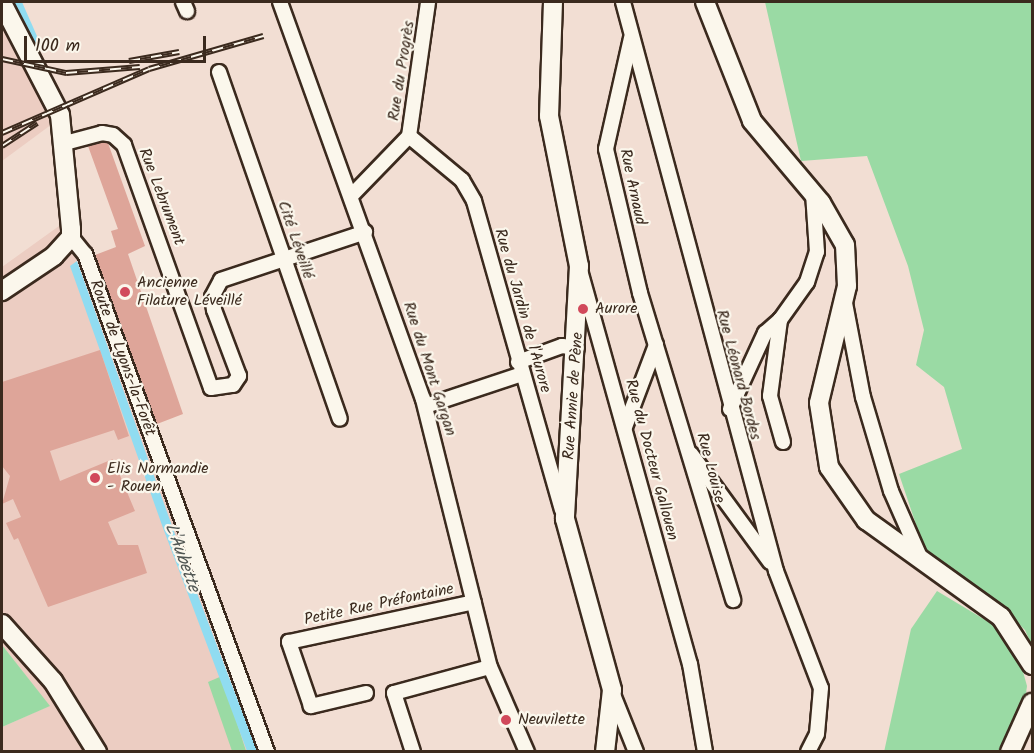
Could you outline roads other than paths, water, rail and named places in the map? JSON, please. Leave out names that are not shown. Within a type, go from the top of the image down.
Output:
[{"type":"street","name":"Rue du Mont Gargan","points":[[280,2],[352,195],[426,406],[490,667],[527,752]]},
{"type":"street","name":"Rue du Progrès","points":[[352,195],[409,136],[428,2]]},
{"type":"street","name":"Rue Annie de Pène","points":[[553,2],[549,116],[579,266],[577,348],[565,519],[612,690],[605,752]]},
{"type":"street","name":"Rue Léonard Bordes","points":[[623,2],[730,409],[776,571],[821,688],[817,734],[808,752]]},
{"type":"street","points":[[705,2],[752,121],[813,193],[845,245],[845,300],[863,397],[888,482],[922,561]]},
{"type":"street","points":[[2,3],[52,94],[65,143],[71,237],[59,251],[2,291]]},
{"type":"street","name":"Rue Arnaud","points":[[632,35],[606,149],[656,345]]},
{"type":"street","name":"Cité Léveillé","points":[[219,72],[340,419]]},
{"type":"street","name":"Rue Lebrument","points":[[65,143],[102,133],[113,135],[124,145],[211,388],[233,385],[239,376],[214,310],[216,286],[283,258],[365,232]]},
{"type":"street","name":"Rue du Jardin de l'Aurore","points":[[409,136],[462,180],[474,201],[565,519]]},
{"type":"street","points":[[730,409],[765,333],[780,320],[807,282],[817,252],[813,193]]},
{"type":"street","name":"Route de Lyons-la-Forêt","points":[[71,237],[85,254],[267,752]]},
{"type":"street","name":"Rue du Docteur Gallouen","points":[[579,266],[690,664],[705,752]]},
{"type":"street","points":[[845,300],[820,388],[819,423],[826,458],[839,487],[859,512],[922,561],[1001,617],[1032,665]]},
{"type":"street","points":[[780,320],[770,396],[783,442]]},
{"type":"street","points":[[625,427],[656,345]]},
{"type":"street","name":"Rue Louise","points":[[656,345],[733,600]]},
{"type":"street","points":[[426,406],[520,368],[562,346],[577,348]]},
{"type":"street","points":[[689,451],[776,571]]},
{"type":"street","name":"Petite Rue Préfontaine","points":[[366,693],[311,706],[289,642],[474,602]]},
{"type":"street","points":[[2,624],[52,681],[97,752]]},
{"type":"street","points":[[413,752],[394,699],[398,690],[490,667]]},
{"type":"street","points":[[612,690],[636,752]]},
{"type":"street","points":[[1010,752],[1032,703]]},
{"type":"water","points":[[11,2],[22,2],[40,43],[35,46]]},
{"type":"water","name":"L'Aubette","points":[[77,261],[181,551],[257,751],[247,751],[163,528],[70,266]]},
{"type":"railway","points":[[2,133],[149,69],[263,36]]},
{"type":"railway","points":[[129,61],[179,52]]},
{"type":"railway","points":[[2,59],[66,73],[140,67]]},
{"type":"railway","points":[[2,146],[37,123]]},
{"type":"place","name":"Ancienne Filature Léveillé","points":[[125,292]]},
{"type":"place","name":"Aurore","points":[[583,309]]},
{"type":"place","name":"Elis Normandie - Rouen","points":[[95,478]]},
{"type":"place","name":"Neuvilette","points":[[506,720]]}]
